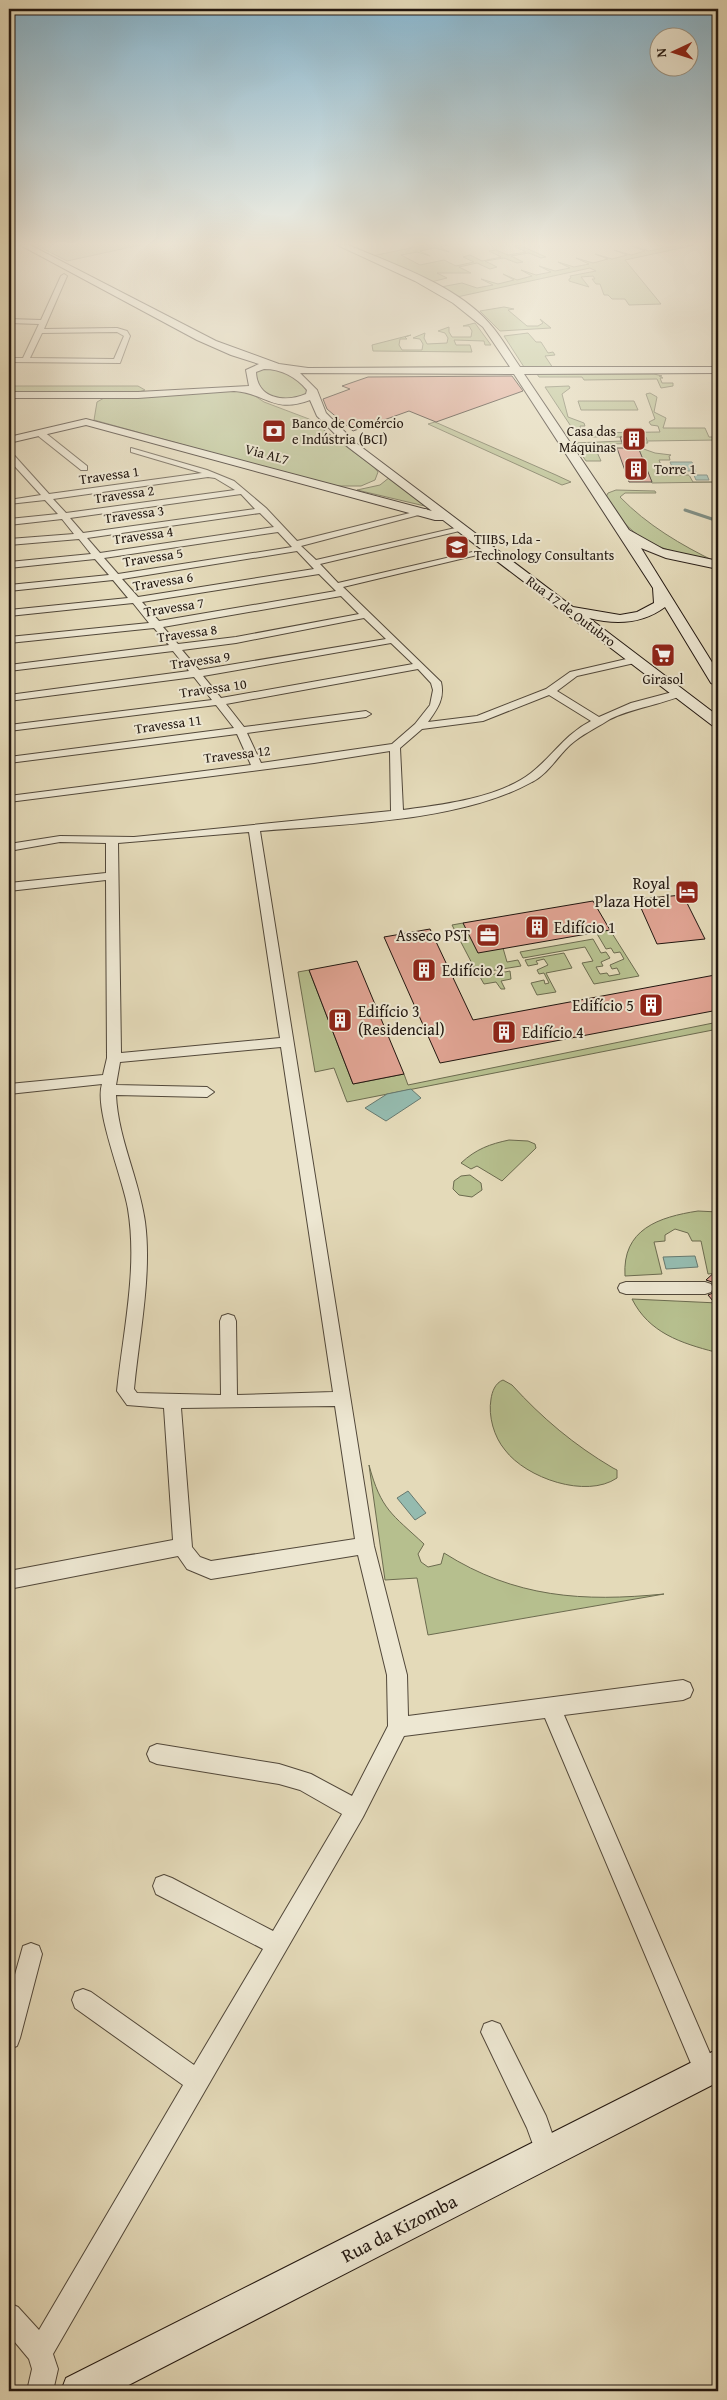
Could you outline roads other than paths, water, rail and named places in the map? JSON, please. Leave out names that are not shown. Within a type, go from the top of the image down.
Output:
[{"type":"main road","points":[[230,357],[244,366],[262,395]]},
{"type":"main road","points":[[9,384],[139,390],[251,389],[277,401],[292,402],[311,396],[312,390],[302,378],[281,368],[245,357]]},
{"type":"main road","points":[[507,357],[548,414],[660,588],[718,683]]},
{"type":"main road","points":[[9,440],[40,433],[91,409],[139,390],[234,384],[248,381],[251,370],[259,367],[281,368]]},
{"type":"main road","points":[[517,371],[718,370]]},
{"type":"main road","name":"Rua 17 de Outubro","points":[[312,390],[321,414],[352,445]]},
{"type":"main road","points":[[9,395],[91,409]]},
{"type":"main road","name":"Rua 17 de Outubro","points":[[262,395],[278,405],[305,414],[352,445],[718,722]]},
{"type":"main road","name":"Via AL7","points":[[91,409],[153,440],[426,512],[464,529]]},
{"type":"main road","points":[[374,462],[382,472],[380,478]]},
{"type":"main road","points":[[333,488],[369,486]]},
{"type":"main road","points":[[615,519],[632,538],[651,548],[672,555],[718,565]]},
{"type":"main road","points":[[562,604],[588,615],[623,618],[638,617],[648,614],[662,604],[660,588]]},
{"type":"main road","name":"Rua da Kizomba","points":[[79,2391],[712,2068]]},
{"type":"street","points":[[9,360],[117,361],[119,357]]},
{"type":"street","points":[[281,368],[308,371],[517,371]]},
{"type":"street","points":[[40,433],[84,468]]},
{"type":"street","points":[[153,440],[134,450],[213,474],[234,483],[263,510],[340,590],[436,682],[438,690],[436,706],[419,726],[395,747],[397,814]]},
{"type":"street","points":[[9,455],[64,516],[176,648],[240,729],[258,766]]},
{"type":"street","name":"Travessa 1","points":[[9,502],[213,474]]},
{"type":"street","name":"Travessa 2","points":[[9,522],[243,491]]},
{"type":"street","name":"Travessa 3","points":[[9,542],[80,536],[263,510]]},
{"type":"street","name":"Travessa 5","points":[[9,588],[115,577],[298,546],[426,512]]},
{"type":"street","name":"Travessa 4","points":[[9,565],[96,556],[280,529]]},
{"type":"street","name":"Travessa 6","points":[[9,614],[134,600],[317,567],[464,529]]},
{"type":"street","name":"Travessa 7","points":[[9,640],[155,624],[340,590],[491,549]]},
{"type":"street","name":"Travessa 8","points":[[9,668],[274,634],[367,615]]},
{"type":"street","name":"Travessa 9","points":[[9,698],[196,675],[298,660],[393,640]]},
{"type":"street","points":[[419,726],[479,719],[550,691],[574,674],[635,660]]},
{"type":"street","name":"Travessa 10","points":[[9,728],[219,702],[420,666]]},
{"type":"street","points":[[550,691],[600,722]]},
{"type":"street","points":[[9,847],[60,839],[134,840],[397,814],[476,798],[530,779],[565,743],[600,722],[638,704],[680,693]]},
{"type":"street","name":"Travessa 11","points":[[9,760],[366,714]]},
{"type":"street","name":"Travessa 12","points":[[9,799],[395,747]]},
{"type":"street","points":[[41,2351],[356,1810],[398,1727],[397,1675],[366,1546],[254,827]]},
{"type":"street","points":[[112,840],[114,1058],[108,1085],[109,1116],[130,1186],[140,1234],[140,1253],[125,1391],[133,1400],[229,1402],[344,1399]]},
{"type":"street","points":[[9,887],[111,876]]},
{"type":"street","points":[[114,1058],[287,1042]]},
{"type":"street","points":[[9,1089],[108,1085],[207,1092]]},
{"type":"street","points":[[626,1288],[704,1288]]},
{"type":"street","points":[[228,1321],[229,1402]]},
{"type":"street","points":[[172,1401],[183,1547],[188,1560],[199,1567],[211,1570],[366,1546]]},
{"type":"street","points":[[9,1580],[183,1547]]},
{"type":"street","points":[[398,1727],[683,1690]]},
{"type":"street","points":[[550,1707],[712,2068]]},
{"type":"street","points":[[158,1754],[278,1774],[304,1781],[356,1810]]},
{"type":"street","points":[[164,1886],[278,1944]]},
{"type":"street","points":[[9,2038],[31,1954]]},
{"type":"street","points":[[83,2000],[198,2082]]},
{"type":"street","points":[[492,2032],[538,2124],[547,2153]]},
{"type":"street","points":[[9,2316],[41,2351],[46,2379],[40,2391]]},
{"type":"water","points":[[670,462],[692,462],[697,475],[707,475],[709,480],[696,480],[692,471],[674,471]]},
{"type":"water","points":[[411,1089],[421,1098],[386,1121],[365,1108],[387,1094]]},
{"type":"water","points":[[695,1256],[698,1267],[666,1269],[663,1257]]},
{"type":"water","points":[[408,1491],[426,1513],[415,1520],[397,1498]]},
{"type":"waterway","points":[[685,510],[718,521]]},
{"type":"place","name":"Banco de Comércio e Indústria (BCI)","points":[[274,431]]},
{"type":"place","name":"Casa das Máquinas","points":[[634,439]]},
{"type":"place","name":"Torre 1","points":[[636,469]]},
{"type":"place","name":"TIIBS, Lda - Technology Consultants","points":[[457,547]]},
{"type":"place","name":"Girasol","points":[[663,655]]},
{"type":"place","name":"Royal Plaza Hotel","points":[[687,892]]},
{"type":"place","name":"Edifício 1","points":[[537,927]]},
{"type":"place","name":"Asseco PST","points":[[488,935]]},
{"type":"place","name":"Edifício 2","points":[[424,970]]},
{"type":"place","name":"Edifício 5","points":[[651,1005]]},
{"type":"place","name":"Edifício 3 (Residencial)","points":[[340,1020]]},
{"type":"place","name":"Edifício 4","points":[[504,1032]]}]
